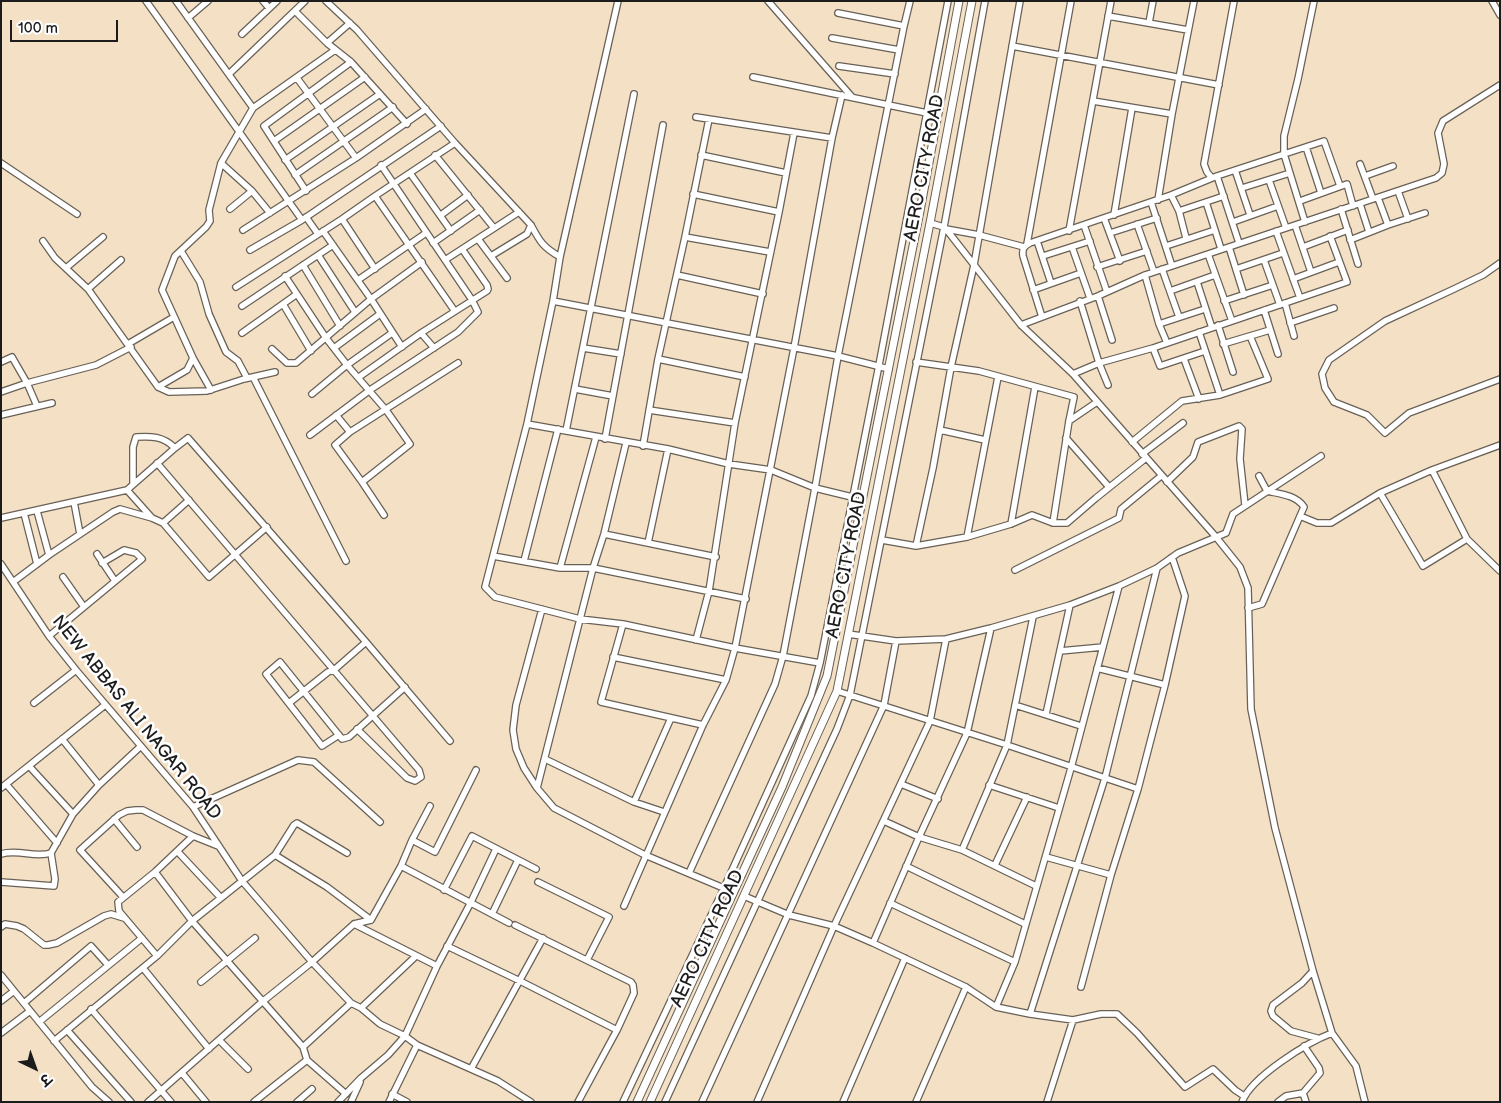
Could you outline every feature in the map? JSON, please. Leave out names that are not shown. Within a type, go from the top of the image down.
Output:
[{"type":"street","points":[[146,1],[289,201],[304,219],[333,245],[402,347]]},
{"type":"street","points":[[188,18],[208,1]]},
{"type":"street","points":[[263,1],[269,8]]},
{"type":"street","points":[[242,34],[277,1]]},
{"type":"street","points":[[229,74],[296,12],[305,1]]},
{"type":"street","points":[[326,1],[350,23],[455,143],[531,225],[539,242],[560,257]]},
{"type":"street","points":[[618,1],[560,257],[553,301],[526,424],[485,585],[487,590],[495,597],[580,619],[623,624],[735,648],[820,663]]},
{"type":"street","points":[[768,1],[852,98]]},
{"type":"street","points":[[689,873],[775,684],[783,656],[816,488],[838,356],[910,1]]},
{"type":"street","points":[[623,1102],[724,888],[811,696],[820,663],[879,365],[948,1]]},
{"type":"street","name":"AERO CITY ROAD","points":[[637,1102],[732,892],[782,787],[827,676],[889,368],[959,1]]},
{"type":"street","name":"AERO CITY ROAD","points":[[650,1102],[837,691],[972,1]]},
{"type":"street","points":[[664,1102],[837,729],[850,695],[916,362],[945,228],[985,1]]},
{"type":"street","points":[[916,546],[951,367],[974,265],[1020,1]]},
{"type":"street","points":[[1042,317],[1022,250],[1026,245],[1071,1]]},
{"type":"street","points":[[1069,231],[1111,1]]},
{"type":"street","points":[[1149,23],[1153,1]]},
{"type":"street","points":[[1158,200],[1172,114],[1194,1]]},
{"type":"street","points":[[1234,1],[1204,164],[1207,172],[1215,177],[1224,196],[1239,243]]},
{"type":"street","points":[[1305,222],[1284,154],[1284,136],[1300,71],[1314,1]]},
{"type":"street","points":[[1492,1],[1500,15]]},
{"type":"street","points":[[177,2],[253,108]]},
{"type":"street","points":[[296,12],[327,43],[351,62],[393,106],[407,124]]},
{"type":"street","points":[[838,13],[904,26]]},
{"type":"street","points":[[1108,16],[1188,30]]},
{"type":"street","points":[[327,43],[350,23]]},
{"type":"street","points":[[832,38],[899,50]]},
{"type":"street","points":[[1012,46],[1100,61],[1219,85]]},
{"type":"street","points":[[210,390],[162,290],[174,256],[206,227],[210,221],[209,210],[221,164],[253,108],[335,50]]},
{"type":"street","points":[[306,191],[264,126],[351,62]]},
{"type":"street","points":[[839,66],[894,74]]},
{"type":"street","points":[[274,141],[365,77]]},
{"type":"street","points":[[753,77],[926,113]]},
{"type":"street","points":[[297,78],[356,158]]},
{"type":"street","points":[[1021,324],[1098,296],[1145,274],[1436,178],[1442,173],[1444,164],[1438,133],[1443,121],[1500,85]]},
{"type":"street","points":[[285,160],[380,94]]},
{"type":"street","points":[[566,431],[634,94]]},
{"type":"street","points":[[624,906],[703,725],[726,680],[735,648],[771,470],[832,138],[842,95]]},
{"type":"street","points":[[1093,101],[1172,114]]},
{"type":"street","points":[[295,175],[393,106]]},
{"type":"street","points":[[1114,215],[1132,108]]},
{"type":"street","points":[[243,230],[356,158],[426,109]]},
{"type":"street","points":[[696,116],[832,138]]},
{"type":"street","points":[[643,446],[658,359],[686,237],[708,119]]},
{"type":"street","points":[[605,439],[663,125]]},
{"type":"street","points":[[250,250],[304,219],[441,126]]},
{"type":"street","points":[[696,640],[716,557],[735,423],[763,294],[794,133]]},
{"type":"street","points":[[930,223],[945,228],[1026,245],[1158,200],[1235,170],[1324,141],[1340,186]]},
{"type":"street","points":[[236,287],[455,143]]},
{"type":"street","points":[[1306,147],[1321,193]]},
{"type":"street","points":[[435,155],[494,228]]},
{"type":"street","points":[[701,155],[786,173]]},
{"type":"street","points":[[1,163],[77,214]]},
{"type":"street","points":[[221,164],[252,191],[270,213]]},
{"type":"street","points":[[1360,164],[1388,225]]},
{"type":"street","points":[[310,435],[370,390],[458,332],[478,312],[472,300],[381,165]]},
{"type":"street","points":[[1365,176],[1393,166]]},
{"type":"street","points":[[1235,170],[1250,215]]},
{"type":"street","points":[[410,173],[450,231]]},
{"type":"street","points":[[1242,188],[1290,173]]},
{"type":"street","points":[[1269,180],[1286,228]]},
{"type":"street","points":[[1300,201],[1347,184],[1369,232]]},
{"type":"street","points":[[230,209],[252,191]]},
{"type":"street","points":[[1398,191],[1408,219]]},
{"type":"street","points":[[693,194],[779,212]]},
{"type":"street","points":[[441,216],[468,195]]},
{"type":"street","points":[[1171,195],[1186,238]]},
{"type":"street","points":[[375,196],[454,310]]},
{"type":"street","points":[[1178,211],[1224,196]]},
{"type":"street","points":[[1151,202],[1172,266]]},
{"type":"street","points":[[1206,202],[1221,249]]},
{"type":"street","points":[[1233,222],[1278,206]]},
{"type":"street","points":[[1341,209],[1358,264]]},
{"type":"street","points":[[433,243],[480,210]]},
{"type":"street","points":[[445,260],[519,212]]},
{"type":"street","points":[[1350,240],[1388,225],[1426,214]]},
{"type":"street","points":[[1104,218],[1120,261]]},
{"type":"street","points":[[1110,233],[1157,218]]},
{"type":"street","points":[[342,219],[375,270]]},
{"type":"street","points":[[1137,224],[1154,272]]},
{"type":"street","points":[[491,256],[527,234],[531,225]]},
{"type":"street","points":[[1084,225],[1107,292]]},
{"type":"street","points":[[1295,225],[1311,272]]},
{"type":"street","points":[[945,228],[1021,324],[1073,374],[1240,567],[1248,588],[1251,709],[1275,828],[1313,971],[1332,1033],[1356,1066],[1365,1102]]},
{"type":"street","points":[[1166,246],[1215,230]]},
{"type":"street","points":[[1303,247],[1348,230]]},
{"type":"street","points":[[1276,231],[1300,298]]},
{"type":"street","points":[[358,280],[426,233]]},
{"type":"street","points":[[1073,374],[1099,363],[1154,348],[1347,282],[1330,236]]},
{"type":"street","points":[[66,268],[103,237]]},
{"type":"street","points":[[686,237],[770,252]]},
{"type":"street","points":[[478,239],[507,278]]},
{"type":"street","points":[[43,240],[55,258],[88,289],[158,387],[169,392],[210,390],[275,372]]},
{"type":"street","points":[[1037,241],[1051,283]]},
{"type":"street","points":[[1043,256],[1090,241]]},
{"type":"street","points":[[242,306],[333,245]]},
{"type":"street","points":[[1072,247],[1090,298]]},
{"type":"street","points":[[1229,247],[1244,295]]},
{"type":"street","points":[[359,377],[421,332],[488,289],[462,249]]},
{"type":"street","points":[[181,250],[200,282],[209,314],[226,352],[238,361],[250,378],[346,561]]},
{"type":"street","points":[[1097,267],[1147,251]]},
{"type":"street","points":[[1236,269],[1284,253]]},
{"type":"street","points":[[1208,254],[1232,321]]},
{"type":"street","points":[[318,255],[355,312]]},
{"type":"street","points":[[88,289],[121,260]]},
{"type":"street","points":[[1264,260],[1294,336]]},
{"type":"street","points":[[272,349],[283,360],[291,364],[300,361],[371,299],[422,262]]},
{"type":"street","points":[[1293,279],[1339,262]]},
{"type":"street","points":[[1500,263],[1483,275],[1454,290],[1385,321],[1329,360],[1322,374],[1325,388],[1334,402],[1367,415],[1386,433],[1409,413],[1500,379]]},
{"type":"street","points":[[304,265],[340,326]]},
{"type":"street","points":[[1162,269],[1179,317]]},
{"type":"street","points":[[1033,290],[1081,273]]},
{"type":"street","points":[[1145,274],[1159,324],[1167,343]]},
{"type":"street","points":[[677,275],[763,294]]},
{"type":"street","points":[[1170,291],[1215,275]]},
{"type":"street","points":[[285,276],[326,338],[386,410],[410,444],[362,482]]},
{"type":"street","points":[[1196,282],[1212,328]]},
{"type":"street","points":[[1224,301],[1273,285]]},
{"type":"street","points":[[242,332],[297,294]]},
{"type":"street","points":[[1098,296],[1112,340]]},
{"type":"street","points":[[553,301],[752,341],[838,356],[889,368]]},
{"type":"street","points":[[1080,301],[1099,363],[1108,385]]},
{"type":"street","points":[[283,304],[311,351]]},
{"type":"street","points":[[1290,323],[1334,308]]},
{"type":"street","points":[[1159,324],[1205,309]]},
{"type":"street","points":[[1264,310],[1278,354]]},
{"type":"street","points":[[334,348],[380,314]]},
{"type":"street","points":[[1,392],[27,383],[96,366],[174,317]]},
{"type":"street","points":[[1218,325],[1233,372]]},
{"type":"street","points":[[1223,344],[1270,330]]},
{"type":"street","points":[[421,332],[434,348]]},
{"type":"street","points":[[1199,332],[1220,395]]},
{"type":"street","points":[[312,394],[347,365],[392,333]]},
{"type":"street","points":[[1132,442],[1182,400],[1220,395],[1268,379],[1250,336]]},
{"type":"street","points":[[583,348],[621,354]]},
{"type":"street","points":[[1154,348],[1160,366],[1205,351]]},
{"type":"street","points":[[1,362],[12,357],[27,383],[37,406]]},
{"type":"street","points":[[158,387],[187,370],[193,358]]},
{"type":"street","points":[[658,359],[745,378]]},
{"type":"street","points":[[1184,359],[1199,399]]},
{"type":"street","points":[[916,362],[979,371],[1074,397],[1068,421],[1053,523]]},
{"type":"street","points":[[384,515],[335,445],[350,432],[458,363]]},
{"type":"street","points":[[967,537],[998,376]]},
{"type":"street","points":[[1011,524],[1035,387]]},
{"type":"street","points":[[575,389],[613,396]]},
{"type":"street","points":[[1068,421],[1097,402]]},
{"type":"street","points":[[2,413],[52,403]]},
{"type":"street","points":[[649,410],[735,423]]},
{"type":"street","points":[[336,415],[350,432]]},
{"type":"street","points":[[882,540],[916,546],[967,537],[1011,524],[1032,515],[1053,523],[1067,523],[1183,422]]},
{"type":"street","points":[[526,424],[668,449],[729,464],[771,470],[816,488],[852,497]]},
{"type":"street","points":[[1167,482],[1192,457],[1198,442],[1239,426],[1242,429],[1240,459],[1245,505]]},
{"type":"street","points":[[524,562],[558,430]]},
{"type":"street","points":[[940,430],[986,440]]},
{"type":"street","points":[[133,484],[133,448],[136,437],[160,438],[169,442],[174,448]]},
{"type":"street","points":[[560,568],[596,437]]},
{"type":"street","points":[[1,518],[127,490],[188,438],[267,527],[450,741]]},
{"type":"street","points":[[1066,438],[1109,487]]},
{"type":"street","points":[[537,788],[626,443]]},
{"type":"street","points":[[1300,516],[1317,523],[1332,523],[1380,494],[1432,470],[1500,446]]},
{"type":"street","points":[[648,543],[668,449]]},
{"type":"street","points":[[848,634],[896,641],[946,639],[1070,605],[1158,568],[1178,553],[1226,532],[1233,514],[1321,456]]},
{"type":"street","points":[[157,463],[419,770],[420,779],[410,780],[407,778],[357,729]]},
{"type":"street","points":[[1432,470],[1466,539],[1500,571]]},
{"type":"street","points":[[1015,570],[1119,518],[1121,509],[1161,476]]},
{"type":"street","points":[[1248,608],[1262,604],[1304,507],[1294,498],[1267,491],[1259,476]]},
{"type":"street","points":[[127,490],[152,518]]},
{"type":"street","points":[[1380,494],[1423,566],[1466,539]]},
{"type":"street","points":[[862,499],[874,503]]},
{"type":"street","points":[[163,522],[189,500]]},
{"type":"street","points":[[74,502],[80,534]]},
{"type":"street","points":[[13,582],[49,554],[113,512],[120,510],[163,522],[209,577],[267,527]]},
{"type":"street","points":[[36,511],[49,554]]},
{"type":"street","points":[[24,513],[37,564]]},
{"type":"street","points":[[604,534],[716,557]]},
{"type":"street","points":[[49,636],[142,560],[136,553],[124,550],[102,562]]},
{"type":"street","points":[[97,554],[115,582]]},
{"type":"street","points":[[493,556],[560,568],[593,568],[746,599]]},
{"type":"street","points":[[1081,987],[1111,875],[1138,790],[1165,685],[1185,596],[1172,557]]},
{"type":"street","name":"NEW ABBAS ALI NAGAR ROAD","points":[[1,564],[49,636],[105,705],[193,807],[242,881],[312,962],[351,1003],[361,1008],[380,1024],[405,1036],[417,1045],[498,1081],[531,1102]]},
{"type":"street","points":[[1030,1014],[1105,778],[1158,568]]},
{"type":"street","points":[[63,577],[84,607]]},
{"type":"street","points":[[996,1007],[1014,962],[1046,857],[1072,768],[1119,586]]},
{"type":"street","points":[[1046,714],[1070,605]]},
{"type":"street","points":[[542,609],[516,705],[513,730],[516,749],[521,762],[537,788],[554,808],[645,855],[732,892]]},
{"type":"street","points":[[962,850],[1007,745],[1033,616]]},
{"type":"street","points":[[623,624],[601,702],[703,725]]},
{"type":"street","points":[[873,943],[919,837],[967,734],[991,628]]},
{"type":"street","points":[[757,1102],[834,926],[930,721],[946,639]]},
{"type":"street","points":[[702,1102],[884,705],[896,641]]},
{"type":"street","points":[[289,703],[328,672],[334,670],[366,642]]},
{"type":"street","points":[[1060,650],[1103,647]]},
{"type":"street","points":[[613,657],[726,680]]},
{"type":"street","points":[[339,735],[322,746],[266,674],[280,662],[339,735],[342,739],[347,739],[405,687]]},
{"type":"street","points":[[1097,668],[1165,685]]},
{"type":"street","points":[[34,703],[76,670]]},
{"type":"street","points":[[837,691],[967,734],[1007,745],[1138,790]]},
{"type":"street","points":[[57,843],[4,786],[105,705]]},
{"type":"street","points":[[1015,705],[1082,726]]},
{"type":"street","points":[[634,802],[671,718]]},
{"type":"street","points":[[62,739],[99,786]]},
{"type":"street","points":[[1,882],[54,886],[52,853],[73,814],[140,746]]},
{"type":"street","points":[[546,759],[634,802],[664,812]]},
{"type":"street","points":[[193,807],[298,760],[314,762],[380,822]]},
{"type":"street","points":[[29,766],[73,814]]},
{"type":"street","points":[[412,840],[435,852],[476,770]]},
{"type":"street","points":[[901,784],[938,798]]},
{"type":"street","points":[[989,785],[1059,808]]},
{"type":"street","points":[[995,865],[1027,797]]},
{"type":"street","points":[[148,1102],[354,924],[371,920],[401,866],[430,806]]},
{"type":"street","points":[[123,897],[80,850],[114,819],[127,810],[143,810],[193,836],[218,846]]},
{"type":"street","points":[[114,819],[137,847]]},
{"type":"street","points":[[884,821],[919,837],[962,850],[1036,886]]},
{"type":"street","points":[[54,1041],[157,956],[192,921],[275,855],[297,823],[347,853]]},
{"type":"street","points":[[157,956],[124,918],[117,908],[118,902],[178,852],[193,836]]},
{"type":"street","points":[[444,890],[472,836],[536,869]]},
{"type":"street","points":[[338,1102],[388,1055],[405,1036],[437,966],[470,904],[496,849]]},
{"type":"street","points":[[1,854],[9,852],[52,853]]},
{"type":"street","points":[[178,852],[221,898]]},
{"type":"street","points":[[275,855],[327,887],[371,920]]},
{"type":"street","points":[[1046,857],[1111,875]]},
{"type":"street","points":[[492,914],[518,860]]},
{"type":"street","points":[[401,866],[509,923]]},
{"type":"street","points":[[906,866],[1025,924]]},
{"type":"street","points":[[155,872],[192,921],[303,1047],[308,1060],[346,1094]]},
{"type":"street","points":[[538,882],[609,917],[587,960]]},
{"type":"street","points":[[744,896],[789,915],[834,926],[873,943],[966,987],[996,1007],[1073,1020],[1101,1014],[1117,1014],[1137,1033],[1185,1087],[1213,1069],[1243,1099],[1253,1084],[1304,1046],[1332,1033]]},
{"type":"street","points":[[890,903],[1014,962]]},
{"type":"street","points":[[3,924],[24,929],[48,946],[57,943],[104,916],[111,914],[124,918]]},
{"type":"street","points":[[354,924],[437,966]]},
{"type":"street","points":[[515,925],[631,982],[634,986],[634,993],[617,1030],[578,1102]]},
{"type":"street","points":[[39,1022],[142,938]]},
{"type":"street","points":[[201,982],[255,938]]},
{"type":"street","points":[[471,1068],[543,938]]},
{"type":"street","points":[[24,1003],[91,946],[108,965]]},
{"type":"street","points":[[447,946],[617,1030]]},
{"type":"street","points":[[361,1008],[416,956]]},
{"type":"street","points":[[843,1102],[905,958]]},
{"type":"street","points":[[143,968],[209,1049]]},
{"type":"street","points":[[1313,971],[1302,983],[1273,1005],[1271,1011],[1273,1016],[1290,1031],[1318,1038]]},
{"type":"street","points":[[1,976],[92,1088],[109,1102]]},
{"type":"street","points":[[916,1102],[966,987]]},
{"type":"street","points":[[1,1000],[14,991]]},
{"type":"street","points":[[303,1047],[351,1003]]},
{"type":"street","points":[[91,1009],[171,1102]]},
{"type":"street","points":[[1,1033],[30,1011]]},
{"type":"street","points":[[1048,1102],[1073,1020]]},
{"type":"street","points":[[67,1030],[131,1102]]},
{"type":"street","points":[[219,1040],[248,1069]]},
{"type":"street","points":[[389,1102],[417,1045]]},
{"type":"street","points":[[1278,1102],[1286,1096],[1303,1093],[1320,1073],[1319,1068],[1304,1046]]},
{"type":"street","points":[[254,1102],[308,1060]]},
{"type":"street","points":[[182,1073],[206,1102]]},
{"type":"street","points":[[351,1102],[362,1078]]},
{"type":"street","points":[[297,1102],[312,1089]]},
{"type":"street","points":[[1303,1093],[1306,1102]]},
{"type":"street","points":[[392,1094],[407,1102]]}]
